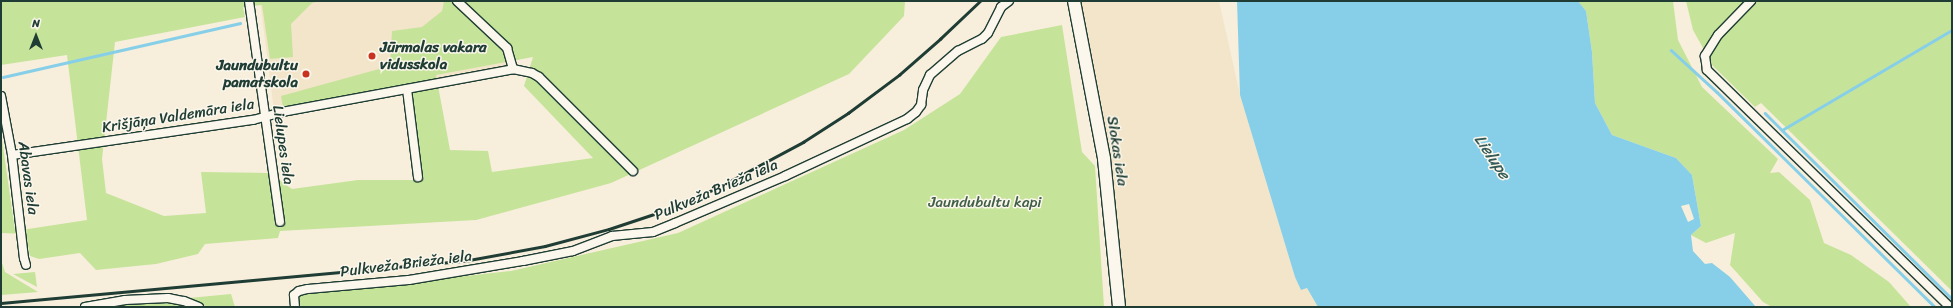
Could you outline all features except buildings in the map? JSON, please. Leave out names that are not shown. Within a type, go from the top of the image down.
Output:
[{"type":"main road","name":"Slokas iela","points":[[1074,1],[1104,159],[1119,307]]},
{"type":"street","name":"Lielupes iela","points":[[250,1],[280,222]]},
{"type":"street","points":[[457,1],[507,48],[513,69],[532,73],[539,77],[633,171]]},
{"type":"street","name":"Pulkveža Brieža iela","points":[[295,307],[294,295],[299,291],[308,289],[409,280],[523,261],[573,251],[612,236],[653,232],[675,224],[907,120],[921,105],[925,82],[930,75],[958,51],[982,39],[988,33],[1001,7],[1009,1]]},
{"type":"street","points":[[1751,1],[1718,35],[1705,56],[1707,70],[1950,307]]},
{"type":"street","name":"Krišjāņa Valdemāra iela","points":[[12,156],[265,117],[282,112],[513,69]]},
{"type":"street","points":[[407,89],[418,177]]},
{"type":"street","name":"Abavas iela","points":[[1,96],[12,156],[26,265]]},
{"type":"street","points":[[85,307],[125,300],[168,298],[184,301],[199,307]]},
{"type":"shaded area","points":[[260,1],[452,1],[509,65],[274,110]]},
{"type":"shaded area","points":[[1074,1],[1219,1],[1240,95],[1295,277],[1301,289],[1307,288],[1318,307],[1127,307],[1115,278],[1106,174]]},
{"type":"green space","points":[[1,1],[319,1],[312,3],[291,24],[293,57],[270,59],[262,5],[243,7],[245,17],[115,42],[102,159],[106,193],[164,216],[206,213],[201,172],[269,173],[292,189],[358,180],[423,180],[411,83],[283,107],[281,96],[390,66],[392,31],[422,27],[442,11],[444,1],[905,1],[904,16],[849,74],[611,183],[476,220],[280,231],[278,238],[205,244],[198,254],[156,264],[96,270],[80,253],[39,259],[30,256],[26,234],[1,233],[1,132],[15,231],[87,220],[67,55],[1,65]],"holes":[[[533,57],[524,86],[593,158],[492,172],[488,151],[450,150],[436,75]]]},
{"type":"green space","points":[[1578,1],[1673,1],[1678,40],[1702,87],[1778,159],[1770,173],[1779,172],[1810,200],[1824,243],[1851,255],[1889,282],[1911,307],[1772,307],[1763,302],[1730,265],[1735,233],[1706,243],[1691,235],[1701,226],[1692,175],[1676,158],[1612,135],[1595,103],[1592,52],[1586,11]]},
{"type":"green space","points":[[1686,1],[1952,1],[1952,291],[1761,103],[1755,107],[1713,66],[1693,30]]},
{"type":"green space","name":"Jaundubultu kapi","points":[[1062,25],[1082,152],[1095,166],[1104,307],[297,307],[299,295],[511,271],[678,233],[904,130],[960,94],[1001,37]]},
{"type":"green space","points":[[1,260],[5,272],[38,292],[1,295]]},
{"type":"green space","points":[[35,272],[37,287],[13,274]]},
{"type":"green space","points":[[231,294],[235,307],[94,307]]},
{"type":"water","name":"Lielupe","points":[[1237,1],[1578,1],[1586,11],[1592,52],[1595,103],[1612,135],[1676,158],[1692,175],[1701,226],[1691,235],[1693,251],[1705,264],[1712,263],[1730,277],[1756,307],[1318,307],[1307,288],[1301,290],[1295,277],[1240,95]]},
{"type":"pier","points":[[1689,204],[1694,219],[1688,222],[1681,206]]},
{"type":"waterway","points":[[3,77],[240,23]]},
{"type":"waterway","points":[[1782,130],[1952,30]]},
{"type":"waterway","points":[[1671,50],[1717,92],[1935,307]]},
{"type":"waterway","points":[[1765,113],[1952,299]]},
{"type":"railway","points":[[1,303],[469,260],[545,246],[609,229],[657,213],[717,188],[803,142],[848,113],[899,75],[980,1]]},
{"type":"place","name":"Jūrmalas vakara vidusskola","points":[[372,56]]},
{"type":"place","name":"Jaundubultu pamatskola","points":[[306,74]]}]
